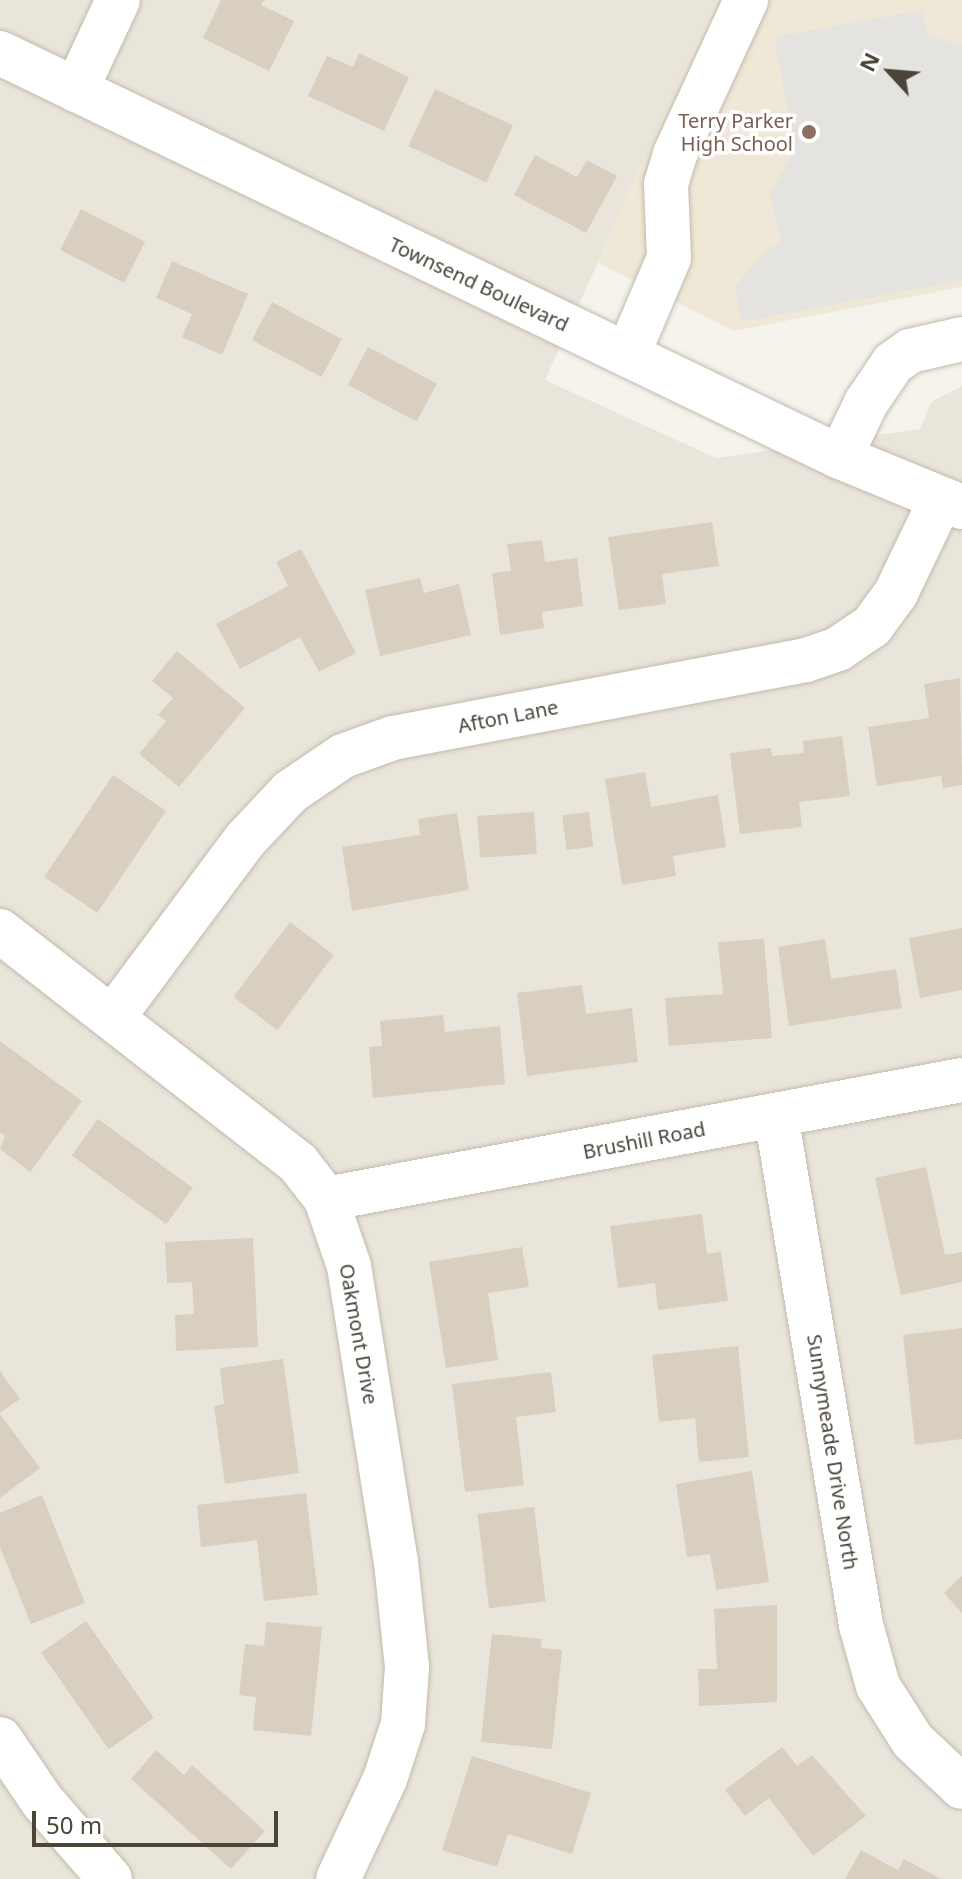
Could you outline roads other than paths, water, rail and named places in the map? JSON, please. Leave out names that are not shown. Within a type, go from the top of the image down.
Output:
[{"type":"street","points":[[76,90],[118,0]]},
{"type":"street","points":[[628,354],[669,258],[666,184],[675,154],[746,0]]},
{"type":"street","name":"Townsend Boulevard","points":[[0,53],[840,457],[951,504]]},
{"type":"street","points":[[840,457],[866,403],[893,363],[910,351],[962,339]]},
{"type":"street","name":"Afton Lane","points":[[113,1017],[245,840],[290,792],[343,756],[393,738],[806,660],[838,649],[872,626],[951,504]]},
{"type":"street","name":"Oakmont Drive","points":[[0,931],[298,1163],[326,1199],[349,1266],[396,1562],[407,1667],[403,1724],[385,1779],[338,1879]]},
{"type":"street","name":"Brushill Road","points":[[326,1199],[962,1080]]},
{"type":"street","name":"Sunnymeade Drive North","points":[[776,1115],[861,1625],[878,1686],[913,1741],[955,1769]]},
{"type":"street","points":[[0,1739],[43,1802],[110,1879]]},
{"type":"place","name":"Terry Parker High School","points":[[809,132]]}]
